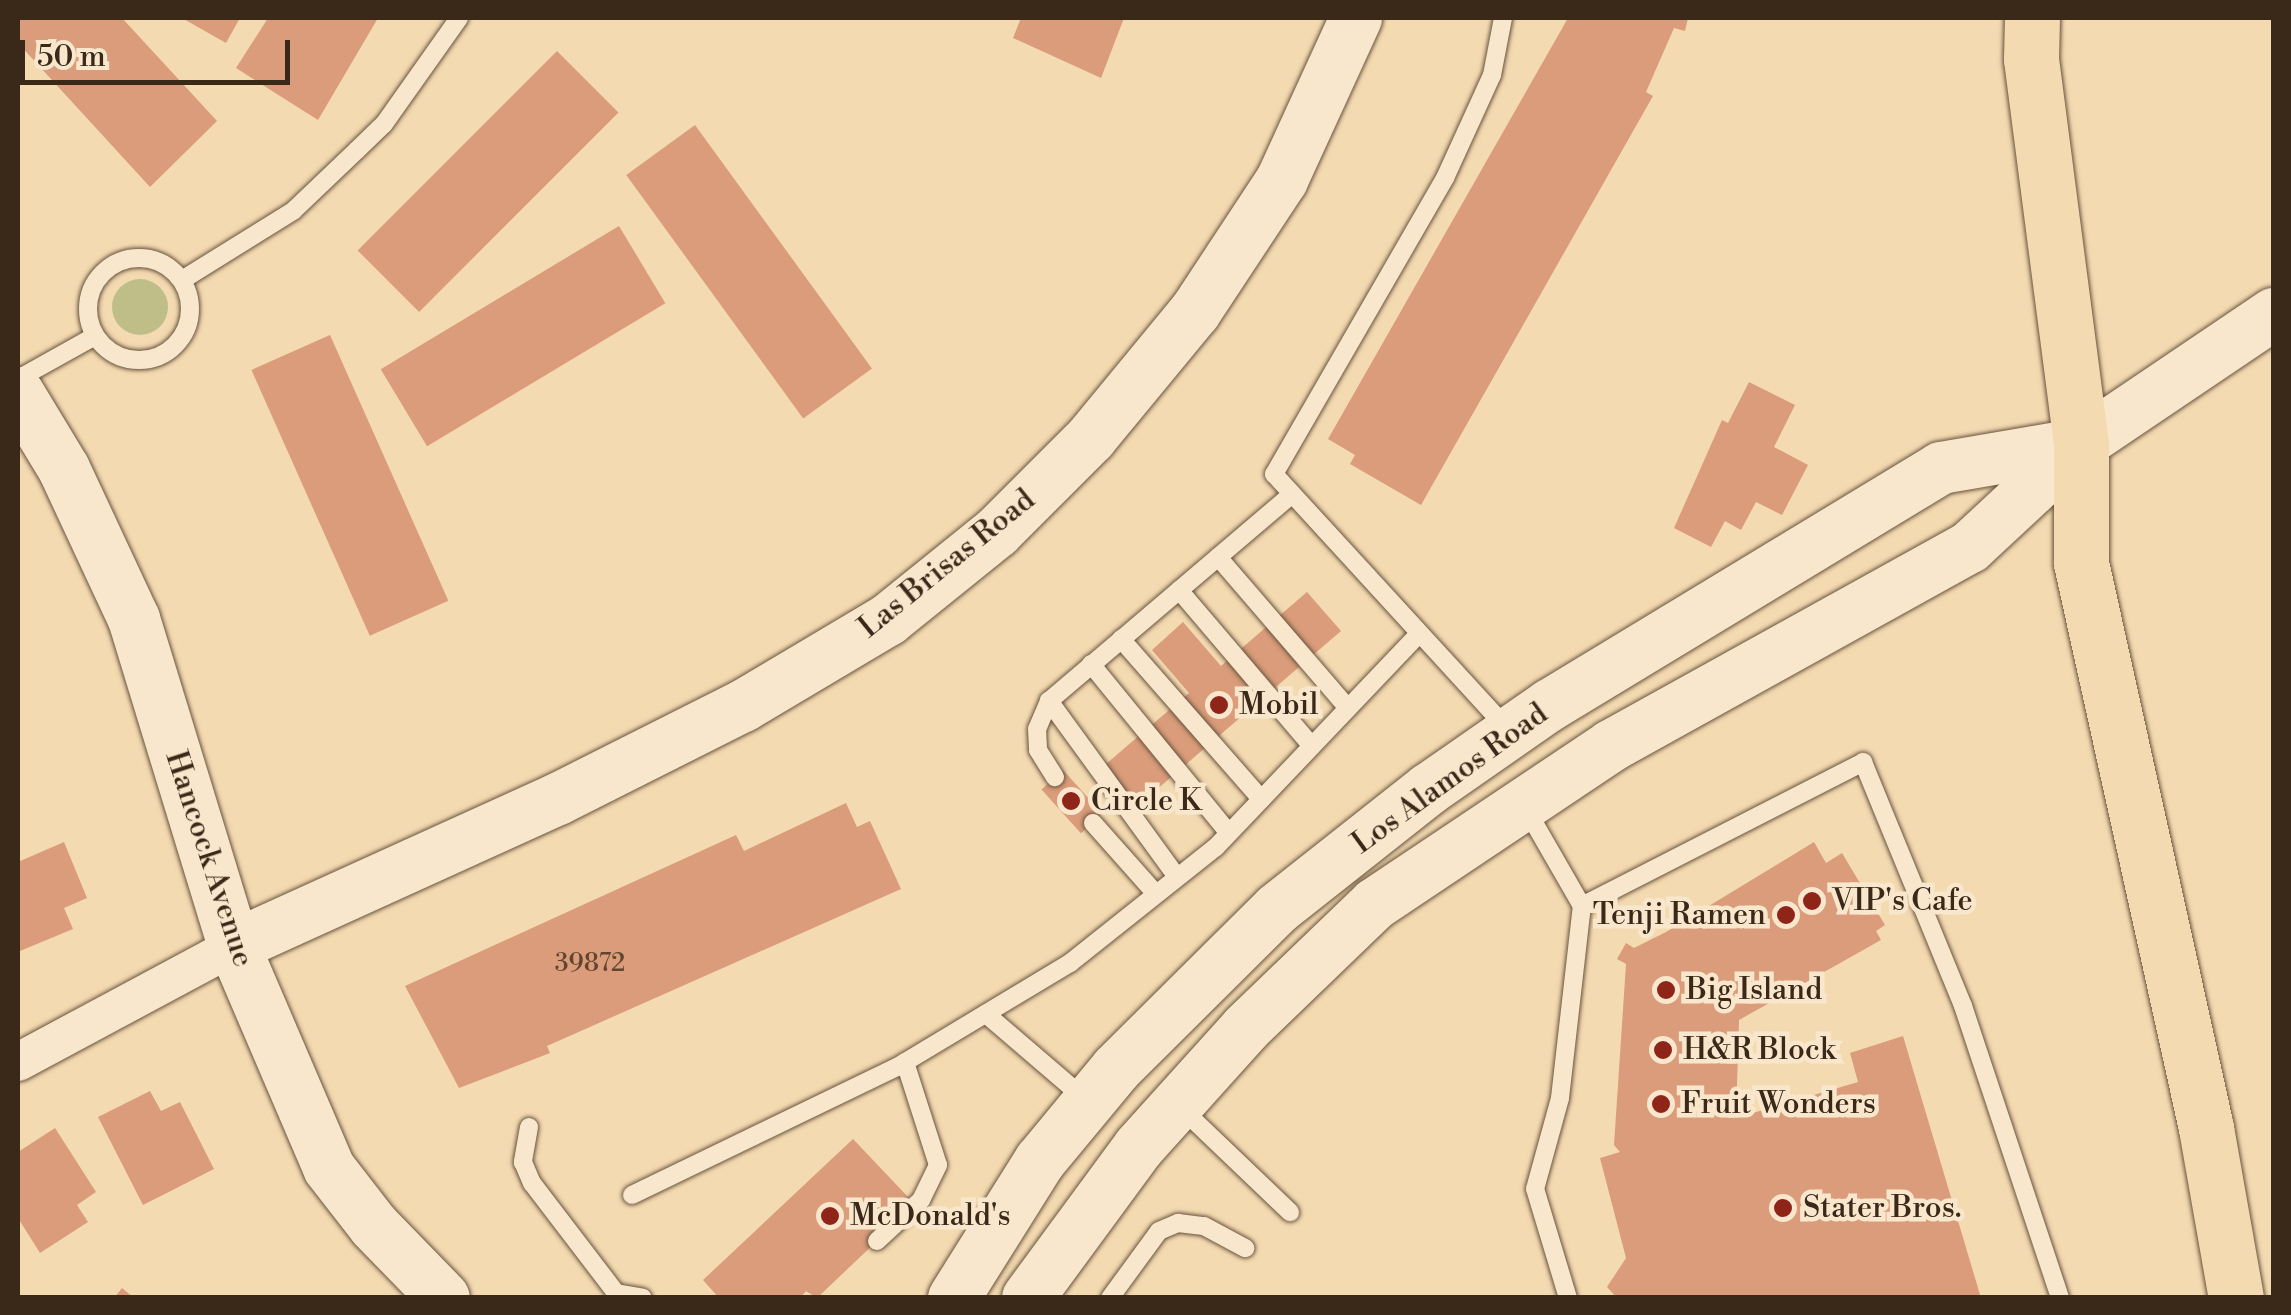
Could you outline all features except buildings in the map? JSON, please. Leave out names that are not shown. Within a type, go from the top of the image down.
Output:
[{"type":"highway","points":[[2032,18],[2031,59],[2081,444],[2081,564],[2206,1128],[2236,1298]]},
{"type":"main road","name":"Las Brisas Road","points":[[234,946],[558,799],[742,706],[888,620],[997,532],[1091,438],[1195,312],[1282,180],[1356,18]]},
{"type":"main road","name":"Los Alamos Road","points":[[1028,1298],[1177,1104],[1246,1028],[1375,904],[1522,803],[1780,648],[1970,547],[2081,444],[2274,314]]},
{"type":"main road","name":"Hancock Avenue","points":[[18,394],[64,469],[134,619],[234,946],[329,1168],[374,1226],[444,1298]]},
{"type":"main road","name":"Los Alamos Road","points":[[954,1298],[1040,1161],[1089,1103],[1237,949],[1313,880],[1512,734],[1941,468],[2081,444]]},
{"type":"main road","points":[[1375,904],[1383,870],[1528,756],[1512,734]]},
{"type":"main road","points":[[1177,1104],[1167,1086],[1171,1064],[1288,943],[1313,880]]},
{"type":"street","points":[[18,1062],[234,946]]},
{"type":"lane","points":[[182,280],[292,210],[344,162],[384,124],[460,18]]},
{"type":"lane","points":[[1502,18],[1492,75],[1444,178],[1274,474],[1512,734]]},
{"type":"lane","points":[[159,261],[182,280],[189,321],[163,354],[126,358],[95,336],[89,296],[115,264],[159,261]]},
{"type":"lane","points":[[18,379],[95,336]]},
{"type":"lane","points":[[1054,778],[1038,750],[1038,730],[1049,700],[1292,494]]},
{"type":"lane","points":[[1218,557],[1348,708]]},
{"type":"lane","points":[[1179,590],[1312,746]]},
{"type":"lane","points":[[632,1195],[904,1062],[1070,963],[1229,833],[1419,634]]},
{"type":"lane","points":[[1121,639],[1261,798]]},
{"type":"lane","points":[[1091,664],[1229,833]]},
{"type":"lane","points":[[1049,700],[1177,877]]},
{"type":"lane","points":[[1582,906],[1863,762],[1963,1006],[2060,1298]]},
{"type":"lane","points":[[1522,803],[1582,906],[1560,1098],[1534,1189],[1568,1298]]},
{"type":"lane","points":[[1093,822],[1156,894]]},
{"type":"lane","points":[[986,1014],[1089,1103]]},
{"type":"lane","points":[[878,1241],[921,1200],[938,1165],[904,1062]]},
{"type":"lane","points":[[1177,1104],[1290,1212]]},
{"type":"lane","points":[[529,1127],[522,1162],[532,1183],[618,1295],[643,1298]]},
{"type":"lane","points":[[1110,1298],[1159,1231],[1178,1223],[1204,1226],[1245,1248]]},
{"type":"shaded area","points":[[140,279],[160,287],[168,307],[160,327],[140,335],[120,327],[112,307],[120,287]]},
{"type":"place","name":"Mobil","points":[[1219,705]]},
{"type":"place","name":"Circle K","points":[[1071,801]]},
{"type":"place","name":"VIP's Cafe","points":[[1812,901]]},
{"type":"place","name":"Tenji Ramen","points":[[1786,915]]},
{"type":"place","name":"Big Island","points":[[1666,990]]},
{"type":"place","name":"H&R Block","points":[[1663,1050]]},
{"type":"place","name":"Fruit Wonders","points":[[1661,1104]]},
{"type":"place","name":"Stater Bros.","points":[[1783,1208]]},
{"type":"place","name":"McDonald's","points":[[830,1216]]}]
